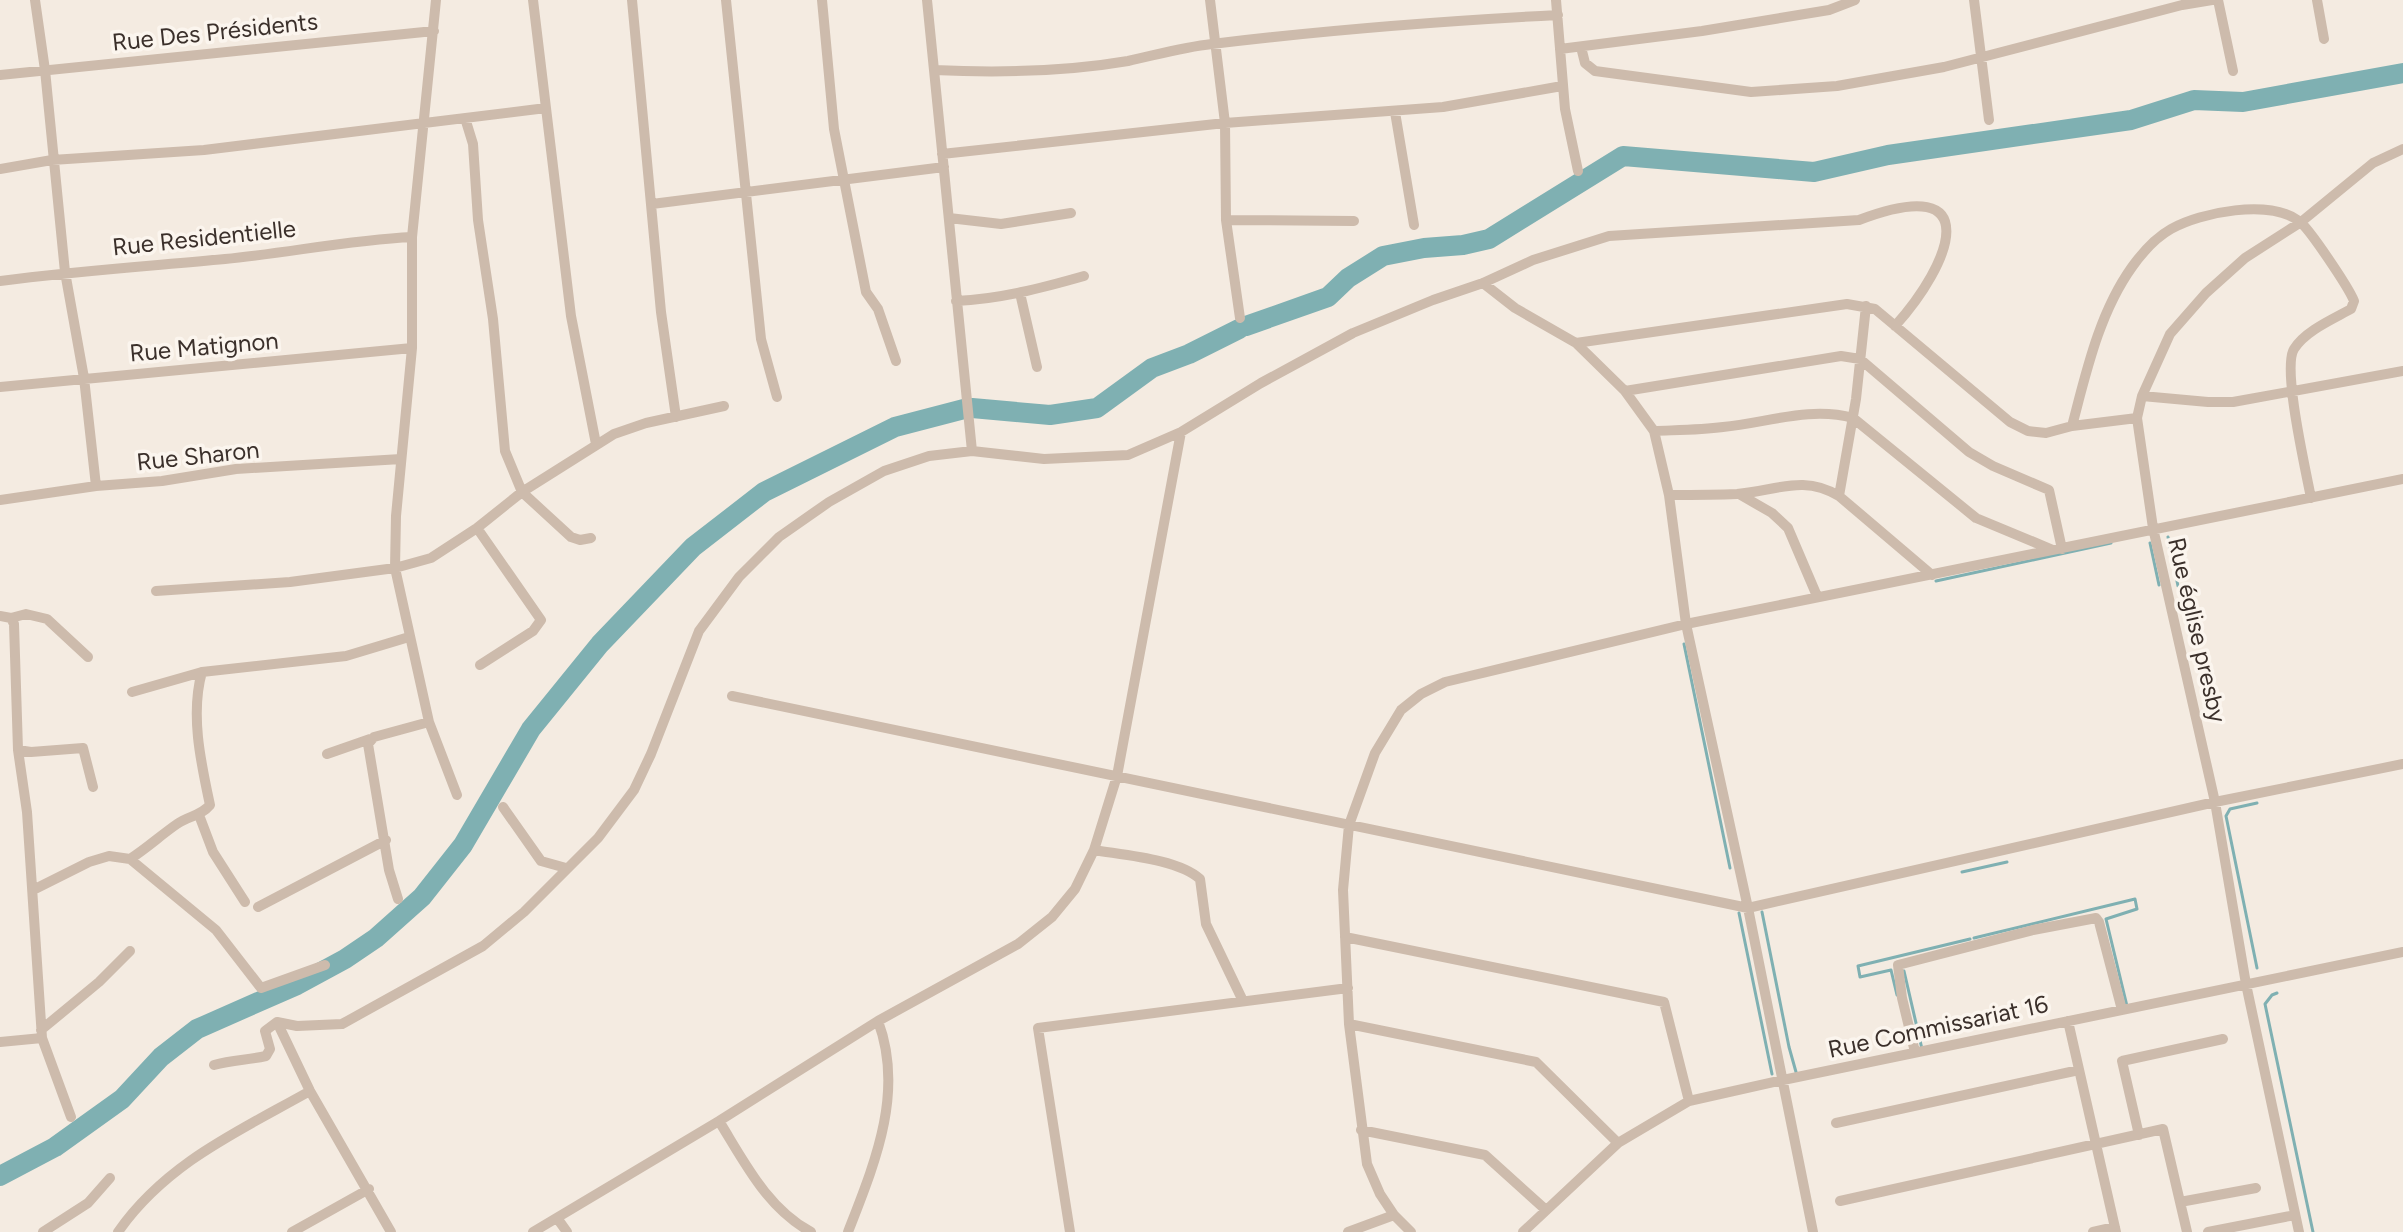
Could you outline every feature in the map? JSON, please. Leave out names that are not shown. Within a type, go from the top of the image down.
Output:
[{"type":"street","points":[[35,0],[65,272],[84,378],[96,486]]},
{"type":"street","points":[[436,0],[412,237],[412,348],[396,516],[395,568],[429,722],[457,795]]},
{"type":"street","points":[[533,0],[571,316],[596,444]]},
{"type":"street","points":[[632,0],[661,312],[676,417]]},
{"type":"street","points":[[726,0],[761,339],[777,397]]},
{"type":"street","points":[[822,0],[834,129],[866,292],[878,309],[896,361]]},
{"type":"street","points":[[927,0],[972,451]]},
{"type":"street","points":[[1210,0],[1225,123],[1226,220],[1240,318]]},
{"type":"street","points":[[1556,0],[1562,86],[1578,171]]},
{"type":"street","points":[[1560,49],[1702,31],[1829,10],[1855,0]]},
{"type":"street","points":[[1974,0],[1989,120]]},
{"type":"street","points":[[1581,47],[1585,63],[1595,71],[1751,92],[1837,86],[1944,67],[2182,5],[2215,0],[2233,71]]},
{"type":"street","points":[[2317,0],[2324,39]]},
{"type":"street","points":[[934,70],[1029,72],[1126,61],[1177,48],[1215,43],[1422,23],[1558,15]]},
{"type":"street","name":"Rue Des Présidents","points":[[0,75],[434,31]]},
{"type":"street","points":[[942,154],[1225,123],[1443,107],[1562,86]]},
{"type":"street","points":[[0,169],[52,160],[204,150],[546,108]]},
{"type":"street","points":[[1395,112],[1414,225]]},
{"type":"street","points":[[465,118],[473,144],[478,220],[493,319],[505,451],[522,492],[571,537],[580,540],[591,538]]},
{"type":"street","name":"Rue église presby","points":[[2299,1232],[2246,984],[2215,802],[2153,528],[2137,418],[2142,396],[2170,334],[2206,293],[2245,258],[2301,222],[2373,163],[2403,149]]},
{"type":"street","points":[[652,204],[944,167]]},
{"type":"street","points":[[214,1065],[233,1059],[249,1060],[266,1056],[270,1049],[265,1031],[277,1022],[326,1027],[342,1024],[483,946],[524,912],[618,815],[651,754],[699,631],[739,577],[779,537],[829,502],[884,471],[929,456],[972,451],[1044,459],[1128,455],[1181,432],[1261,383],[1353,333],[1483,283],[1533,260],[1609,236],[1859,220],[1889,209],[1925,205],[1936,209],[1945,219],[1946,234],[1937,268],[1921,295],[1895,326]]},
{"type":"street","points":[[2072,426],[2108,309],[2132,267],[2157,238],[2173,228],[2213,214],[2260,208],[2285,213],[2301,222],[2354,301],[2351,309],[2304,338],[2294,348],[2290,360],[2311,498]]},
{"type":"street","points":[[949,218],[1001,224],[1071,213]]},
{"type":"street","points":[[1226,220],[1354,221]]},
{"type":"street","name":"Rue Residentielle","points":[[0,281],[65,272],[228,259],[369,239],[412,237]]},
{"type":"street","points":[[956,301],[1020,293],[1084,276]]},
{"type":"street","points":[[1483,283],[1515,308],[1576,343],[1625,391],[1654,431],[1669,495],[1686,624],[1748,908],[1813,1232]]},
{"type":"street","points":[[1020,293],[1037,367]]},
{"type":"street","points":[[1576,343],[1847,304],[1866,306],[1875,309],[2010,422],[2028,431],[2046,433],[2072,426],[2137,418]]},
{"type":"street","points":[[1839,496],[1853,418],[1866,306]]},
{"type":"street","name":"Rue Matignon","points":[[0,387],[412,348]]},
{"type":"street","points":[[1625,391],[1841,356],[1860,359],[1969,452],[2049,490],[2058,550]]},
{"type":"street","points":[[2142,396],[2233,402],[2403,371]]},
{"type":"street","points":[[156,591],[290,582],[395,568],[431,558],[477,528],[522,492],[596,444],[635,427],[724,406]]},
{"type":"street","points":[[1654,431],[1723,427],[1818,413],[1853,418],[1976,518],[2058,550]]},
{"type":"street","points":[[533,1232],[878,1021],[1018,944],[1052,917],[1075,889],[1094,850],[1117,776],[1181,432]]},
{"type":"street","name":"Rue Sharon","points":[[0,500],[236,469],[401,459]]},
{"type":"street","points":[[1411,1232],[1394,1215],[1380,1194],[1367,1164],[1349,1024],[1343,890],[1349,825],[1375,753],[1401,710],[1421,694],[1445,682],[1686,624],[2403,479]]},
{"type":"street","points":[[1669,495],[1739,494],[1809,484],[1824,487],[1839,496],[1932,575]]},
{"type":"street","points":[[1739,494],[1772,513],[1788,528],[1817,596]]},
{"type":"street","points":[[477,528],[541,620],[533,631],[480,665]]},
{"type":"street","points":[[6,617],[26,614],[47,619],[88,657]]},
{"type":"street","points":[[6,617],[14,624],[18,750],[27,812],[41,1034],[71,1117]]},
{"type":"street","points":[[132,692],[202,672],[346,656],[409,637]]},
{"type":"street","points":[[130,859],[179,822],[199,815],[210,805],[201,764],[197,719],[202,672]]},
{"type":"street","points":[[732,696],[1748,908],[2215,802],[2403,764]]},
{"type":"street","points":[[327,754],[429,722]]},
{"type":"street","points":[[370,739],[368,744],[389,870],[398,899]]},
{"type":"street","points":[[18,750],[83,748],[93,787]]},
{"type":"street","points":[[503,807],[541,861],[566,868]]},
{"type":"street","points":[[199,815],[213,852],[245,902]]},
{"type":"street","points":[[258,907],[386,840]]},
{"type":"street","points":[[1094,850],[1162,863],[1192,872],[1200,879],[1206,924],[1243,1001]]},
{"type":"street","points":[[33,890],[89,862],[109,856],[130,859],[216,930],[261,988],[325,965]]},
{"type":"street","points":[[1915,1052],[1902,998],[1898,965],[2048,927],[2093,918],[2099,922],[2122,1010]]},
{"type":"street","points":[[1345,937],[1664,1002],[1689,1101]]},
{"type":"street","points":[[0,1042],[41,1034],[130,951]]},
{"type":"street","name":"Rue Commissariat 16","points":[[1523,1232],[1618,1143],[1689,1101],[2403,952]]},
{"type":"street","points":[[1070,1232],[1038,1028],[1348,988]]},
{"type":"street","points":[[848,1232],[873,1166],[887,1111],[888,1080],[883,1035],[878,1021]]},
{"type":"street","points":[[2068,1021],[2116,1230],[2093,1232]]},
{"type":"street","points":[[277,1022],[310,1091],[391,1232]]},
{"type":"street","points":[[1349,1024],[1536,1062],[1618,1143]]},
{"type":"street","points":[[2139,1135],[2122,1061],[2223,1039]]},
{"type":"street","points":[[1836,1123],[2079,1070]]},
{"type":"street","points":[[118,1232],[131,1214],[191,1158],[310,1091]]},
{"type":"street","points":[[719,1121],[759,1186],[775,1205],[811,1232]]},
{"type":"street","points":[[1840,1201],[2163,1129],[2187,1232]]},
{"type":"street","points":[[1361,1130],[1485,1155],[1546,1210]]},
{"type":"street","points":[[43,1232],[88,1203],[110,1178]]},
{"type":"street","points":[[2180,1202],[2256,1188]]},
{"type":"street","points":[[292,1232],[369,1189]]},
{"type":"street","points":[[1348,1232],[1394,1215]]},
{"type":"street","points":[[2208,1232],[2295,1215]]},
{"type":"street","points":[[557,1218],[567,1232]]},
{"type":"waterway","points":[[1246,326],[1328,297],[1348,278],[1383,256],[1489,239],[1623,156],[1814,172],[1888,155],[2131,120],[2194,100],[2243,102],[2403,73]]},
{"type":"waterway","points":[[972,408],[1050,415],[1097,408],[1152,368],[1239,329]]},
{"type":"waterway","points":[[0,1176],[55,1147],[122,1099],[161,1057],[197,1029],[297,985],[345,959],[376,938],[422,897],[463,845],[531,729],[600,644],[693,547],[764,492],[895,427],[964,409]]},
{"type":"waterway","points":[[2168,537],[2178,586]]},
{"type":"waterway","points":[[1936,581],[2111,543]]},
{"type":"waterway","points":[[2150,543],[2159,585]]},
{"type":"waterway","points":[[1684,644],[1730,868]]},
{"type":"waterway","points":[[2257,803],[2230,809],[2226,816],[2257,968]]},
{"type":"waterway","points":[[1962,872],[2007,862]]},
{"type":"waterway","points":[[1974,938],[2135,899],[2137,909],[2106,919],[2127,1006]]},
{"type":"waterway","points":[[1762,912],[1796,1072]]},
{"type":"waterway","points":[[1739,913],[1772,1074]]},
{"type":"waterway","points":[[1897,995],[1891,970],[1860,977],[1858,966],[1970,939]]},
{"type":"waterway","points":[[1904,971],[1922,1049]]},
{"type":"waterway","points":[[2277,993],[2265,1004],[2313,1232]]}]
